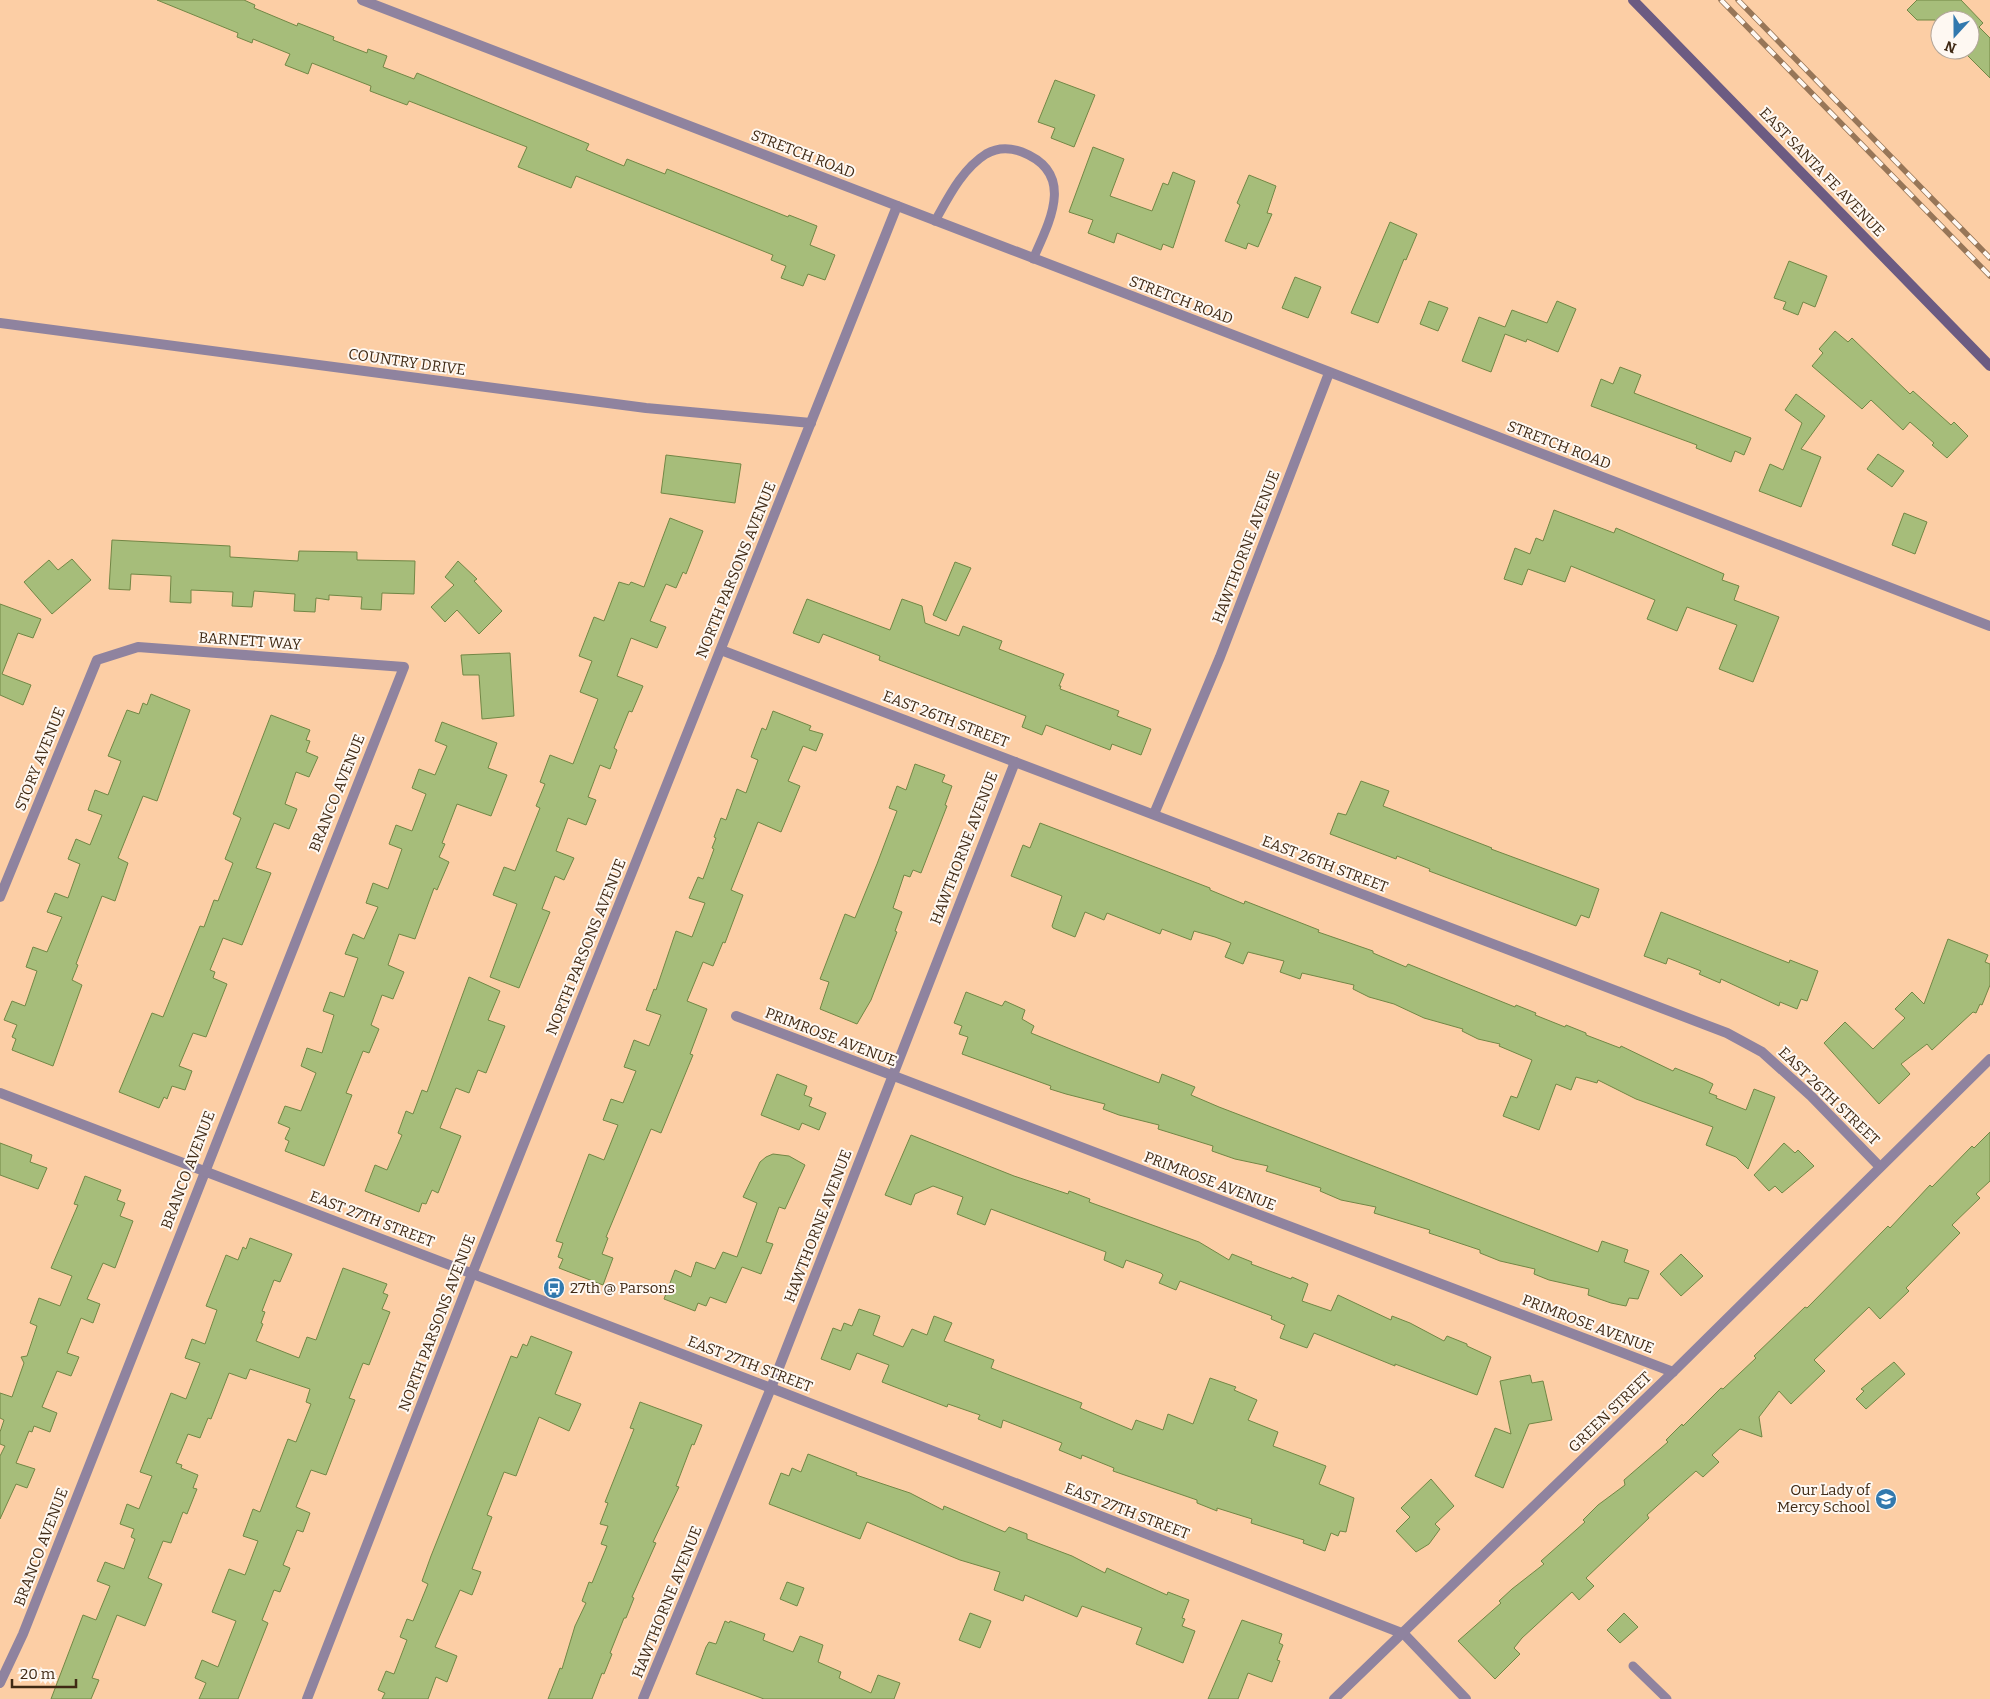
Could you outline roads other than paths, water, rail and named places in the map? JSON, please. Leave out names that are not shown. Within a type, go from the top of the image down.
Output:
[{"type":"street","name":"STRETCH ROAD","points":[[362,0],[1990,626]]},
{"type":"street","name":"EAST SANTA FE AVENUE","points":[[1633,0],[1990,366]]},
{"type":"street","name":"NORTH PARSONS AVENUE","points":[[306,1699],[472,1274],[897,206]]},
{"type":"street","name":"COUNTRY DRIVE","points":[[0,323],[646,408],[811,423]]},
{"type":"street","name":"HAWTHORNE AVENUE","points":[[1154,814],[1220,657],[1329,373]]},
{"type":"street","name":"BARNETT WAY","points":[[97,660],[138,648],[404,666]]},
{"type":"street","name":"EAST 26TH STREET","points":[[721,650],[1726,1033],[1762,1052],[1811,1096],[1880,1167]]},
{"type":"street","name":"STORY AVENUE","points":[[0,897],[97,660]]},
{"type":"street","name":"BRANCO AVENUE","points":[[0,1683],[23,1634],[404,666]]},
{"type":"street","name":"HAWTHORNE AVENUE","points":[[643,1699],[771,1388],[1015,762]]},
{"type":"street","name":"PRIMROSE AVENUE","points":[[736,1016],[1673,1372]]},
{"type":"street","name":"GREEN STREET","points":[[1334,1699],[1404,1634],[1673,1372],[1990,1059]]},
{"type":"street","name":"EAST 27TH STREET","points":[[0,1093],[771,1388],[1404,1634],[1466,1699]]},
{"type":"lane","points":[[935,221],[950,194],[975,163],[993,150],[1002,148],[1016,150],[1043,164],[1052,176],[1054,209],[1033,259]]},
{"type":"lane","points":[[1633,1666],[1667,1699]]},
{"type":"railway","points":[[1721,0],[1990,276]]},
{"type":"railway","points":[[1738,0],[1990,258]]},
{"type":"place","name":"27th @ Parsons","points":[[554,1288]]},
{"type":"place","name":"Our Lady of Mercy School","points":[[1886,1499]]}]
